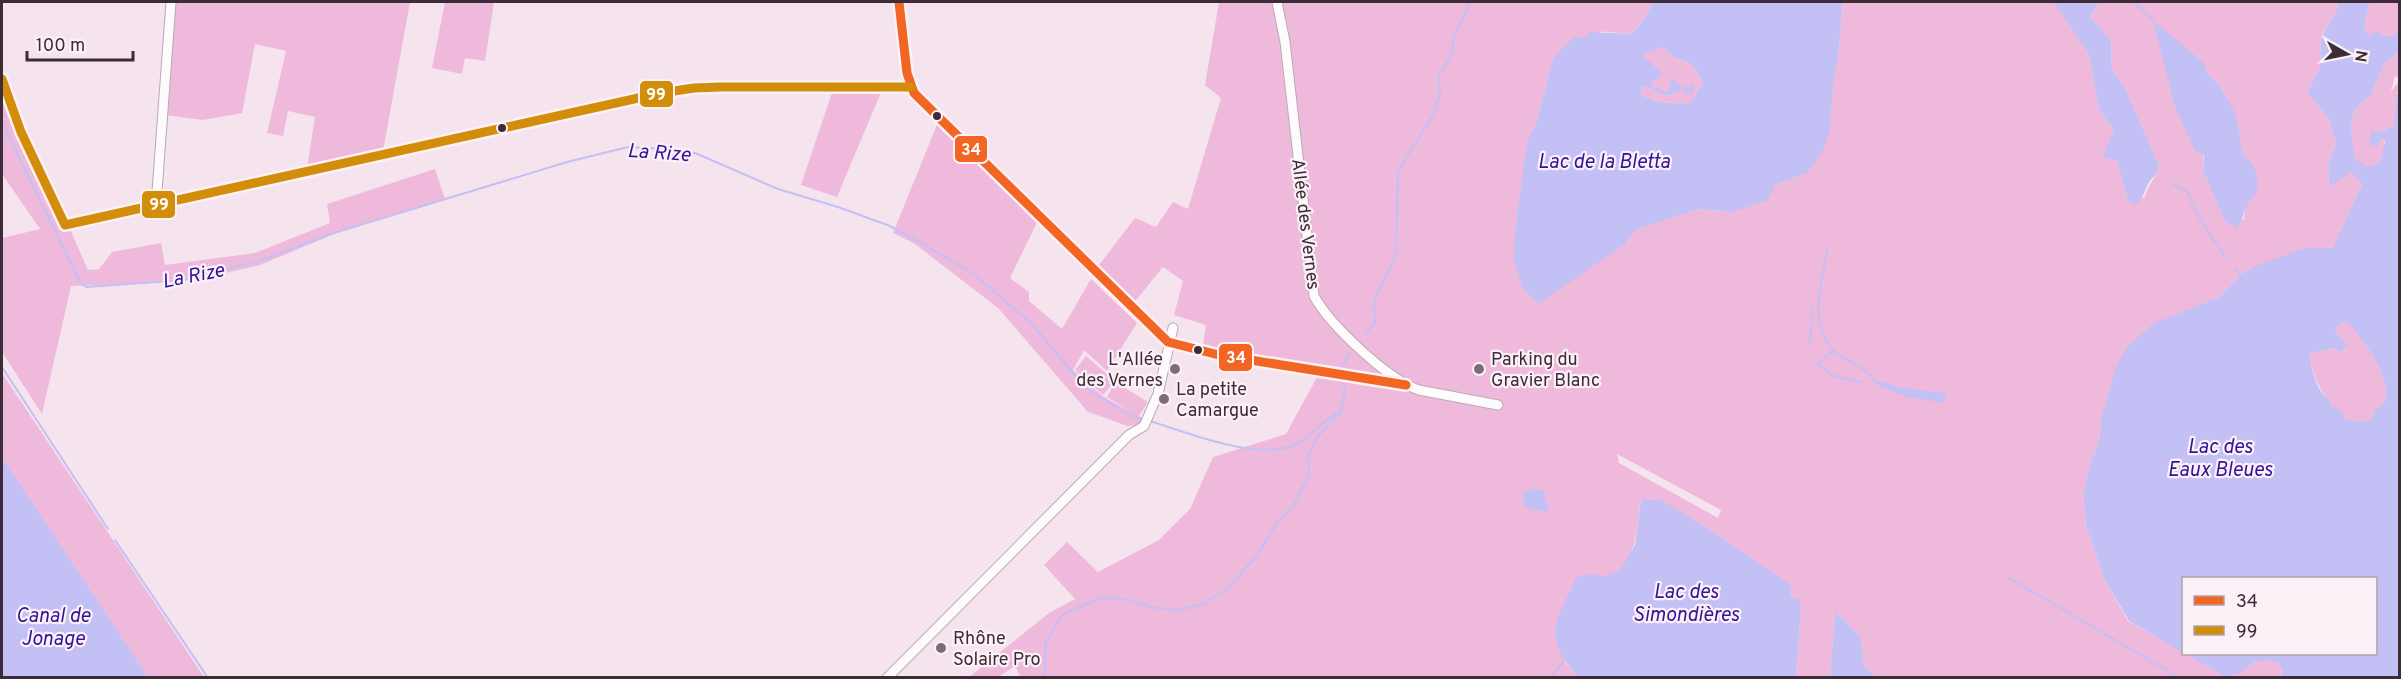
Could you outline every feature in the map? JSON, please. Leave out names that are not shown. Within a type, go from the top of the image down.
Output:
[{"type":"street","points":[[156,205],[171,2]]},
{"type":"street","points":[[900,2],[907,73],[911,87],[925,105],[1168,342],[1219,355],[1406,385]]},
{"type":"street","name":"Allée des Vernes","points":[[1277,2],[1285,42],[1314,296],[1322,309],[1354,341],[1406,385],[1498,405]]},
{"type":"street","points":[[2,79],[21,132],[65,225],[661,93],[694,88],[911,87]]},
{"type":"street","points":[[887,678],[1129,435],[1144,426],[1158,394],[1173,328]]},
{"type":"shaded area","points":[[172,2],[410,2],[383,151],[307,168],[315,117],[288,111],[283,136],[267,133],[286,51],[255,44],[242,113],[203,120],[164,115]]},
{"type":"shaded area","points":[[445,2],[494,2],[485,61],[465,58],[462,74],[432,68]]},
{"type":"shaded area","points":[[1219,2],[1653,2],[1643,21],[1630,34],[1604,32],[1595,34],[1582,39],[1553,58],[1536,124],[1528,139],[1515,232],[1625,244],[1635,230],[1699,209],[1733,212],[1775,185],[1807,173],[1838,57],[1843,2],[2049,2],[2056,5],[2089,55],[2099,110],[2114,130],[2117,161],[2128,201],[2145,197],[2159,165],[2125,88],[2112,70],[2111,40],[2090,17],[2100,2],[2339,2],[2336,12],[2321,37],[2320,67],[2307,92],[2329,119],[2336,144],[2328,166],[2329,186],[2351,171],[2362,184],[2333,249],[2305,248],[2240,275],[2219,297],[2155,323],[2101,420],[2099,441],[2090,464],[2083,493],[2086,526],[2104,579],[2128,621],[2182,652],[2182,655],[2188,655],[2226,677],[1874,677],[1874,673],[1865,668],[1860,636],[1835,611],[1830,677],[1796,677],[1801,608],[1791,597],[1790,591],[1661,500],[1641,499],[1634,544],[1625,564],[1617,572],[1607,576],[1588,574],[1564,661],[1578,677],[1021,678],[1015,666],[998,677],[968,678],[1049,613],[1075,599],[1044,565],[1067,542],[1098,572],[1159,540],[1190,509],[1213,457],[1286,434],[1316,379],[1317,369],[1229,353],[1203,345],[1206,325],[1174,315],[1183,281],[1163,267],[1132,305],[1096,269],[1135,218],[1156,227],[1173,202],[1188,209],[1221,98],[1205,85]],"holes":[[[2204,63],[2208,74],[2220,85],[2236,115],[2244,156],[2255,193],[2245,207],[2244,220],[2225,220],[2203,171]],[[1617,454],[1721,510],[1718,518],[1619,463]]]},
{"type":"shaded area","points":[[2370,2],[2399,2],[2399,27],[2395,36],[2369,37],[2364,27]]},
{"type":"shaded area","points":[[1663,47],[1673,57],[1692,64],[1703,82],[1690,104],[1657,102],[1640,94],[1644,86],[1667,96],[1681,90],[1692,94],[1676,83],[1673,77],[1667,92],[1653,86],[1642,54]]},
{"type":"shaded area","points":[[2399,52],[2399,78],[2395,76],[2391,91],[2399,82],[2394,126],[2383,131],[2380,138],[2383,138],[2385,149],[2381,160],[2376,165],[2366,167],[2355,158],[2351,125],[2355,109],[2371,95],[2384,64]]},
{"type":"shaded area","points":[[2,81],[88,270],[99,269],[112,252],[161,243],[165,265],[255,253],[330,223],[327,204],[435,169],[445,199],[351,227],[260,265],[212,276],[125,284],[71,286],[42,414],[2,352],[2,238],[40,229],[2,174]]},
{"type":"shaded area","points":[[833,90],[882,90],[837,197],[801,185]]},
{"type":"shaded area","points":[[941,115],[1041,214],[1010,278],[1029,292],[1029,301],[1062,329],[1091,279],[1137,323],[1107,371],[1084,350],[1073,370],[1104,397],[1130,411],[1107,397],[1115,382],[1148,402],[1139,416],[1143,418],[1139,425],[1128,426],[1088,412],[998,308],[915,244],[893,233]]},
{"type":"shaded area","points":[[2343,322],[2349,323],[2361,339],[2384,380],[2386,390],[2383,404],[2369,421],[2345,420],[2322,390],[2311,366],[2309,355],[2311,353],[2334,348],[2337,351],[2343,351],[2346,348],[2342,339],[2335,333],[2337,327]]},
{"type":"shaded area","points":[[1086,356],[1115,381],[1103,395],[1075,370]]},
{"type":"shaded area","points":[[2,373],[204,677],[148,677],[2,457]]},
{"type":"shaded area","points":[[2266,658],[2279,663],[2283,671],[2280,677],[2231,678],[2248,666]]},
{"type":"water","name":"Lac de la Bletta","points":[[1653,2],[1843,2],[1829,134],[1823,151],[1807,173],[1775,185],[1768,200],[1733,212],[1699,209],[1635,230],[1625,244],[1538,304],[1522,287],[1514,260],[1515,232],[1528,139],[1536,124],[1553,58],[1574,37],[1584,38],[1590,32],[1631,34],[1643,21]],"holes":[[[1663,47],[1673,57],[1692,64],[1703,82],[1690,104],[1657,102],[1640,94],[1644,86],[1667,96],[1681,90],[1692,95],[1694,84],[1684,88],[1676,83],[1673,76],[1667,92],[1653,86],[1651,81],[1663,74],[1642,55]]]},
{"type":"water","points":[[2049,2],[2100,2],[2090,17],[2111,40],[2112,70],[2125,88],[2159,165],[2157,173],[2136,205],[2128,201],[2117,161],[2103,157],[2114,130],[2099,110],[2089,55],[2056,5]]},
{"type":"water","name":"Lac des Eaux Bleues","points":[[2339,2],[2370,2],[2364,27],[2369,36],[2377,32],[2384,36],[2394,36],[2399,27],[2399,52],[2384,64],[2371,95],[2355,109],[2351,125],[2355,158],[2366,166],[2376,165],[2381,160],[2385,141],[2381,138],[2378,145],[2370,146],[2370,132],[2383,131],[2394,126],[2399,93],[2399,677],[2280,677],[2283,671],[2279,663],[2262,661],[2226,677],[2187,655],[2377,655],[2377,577],[2182,577],[2182,652],[2129,621],[2104,579],[2086,526],[2083,493],[2090,464],[2099,441],[2101,420],[2116,367],[2128,346],[2154,323],[2219,297],[2240,275],[2258,265],[2305,248],[2333,248],[2362,184],[2351,172],[2329,187],[2328,166],[2336,144],[2329,119],[2307,92],[2320,67],[2321,38]],"holes":[[[2343,322],[2349,323],[2361,339],[2384,380],[2386,390],[2384,401],[2369,421],[2345,420],[2342,411],[2332,406],[2318,386],[2309,356],[2311,353],[2334,348],[2337,351],[2346,348],[2346,343],[2335,333],[2337,327]]]},
{"type":"water","points":[[2153,20],[2204,63],[2208,74],[2220,85],[2236,115],[2244,156],[2254,168],[2258,184],[2255,195],[2247,205],[2242,220],[2236,228],[2225,221],[2203,171],[2204,155],[2195,151],[2175,107]]},
{"type":"water","points":[[1877,380],[1897,387],[1945,393],[1945,403],[1907,397],[1875,384]]},
{"type":"water","name":"Canal de Jonage","points":[[2,457],[148,677],[2,677]]},
{"type":"water","points":[[1534,488],[1546,493],[1544,500],[1550,507],[1545,512],[1524,507],[1523,492]]},
{"type":"water","name":"Lac des Simondières","points":[[1641,499],[1661,500],[1792,586],[1791,596],[1799,599],[1801,608],[1796,677],[1578,677],[1567,663],[1556,640],[1558,618],[1576,578],[1588,574],[1606,576],[1620,570],[1635,545]]},
{"type":"water","points":[[1835,611],[1860,636],[1865,668],[1874,673],[1874,677],[1830,677]]},
{"type":"waterway","points":[[1366,332],[1375,324],[1374,301],[1396,254],[1398,172],[1434,113],[1440,94],[1438,77],[1451,56],[1454,37],[1470,2]]},
{"type":"waterway","points":[[2133,2],[2153,20]]},
{"type":"waterway","name":"La Rize","points":[[2,122],[81,284],[87,287],[184,280],[259,261],[334,233],[567,162],[628,147],[695,153],[778,189],[890,226],[918,241],[975,275],[1031,323],[1085,387],[1125,413],[1144,420]]},
{"type":"waterway","points":[[2173,184],[2187,191],[2204,226],[2227,258]]},
{"type":"waterway","points":[[1817,364],[1833,351],[1820,326],[1818,314],[1827,250]]},
{"type":"waterway","points":[[2235,268],[2240,275]]},
{"type":"waterway","points":[[1809,344],[1812,327],[1811,308]]},
{"type":"waterway","points":[[1833,351],[1866,371],[1876,382]]},
{"type":"waterway","points":[[1342,372],[1342,367],[1350,353]]},
{"type":"waterway","points":[[1817,364],[1834,376],[1861,382]]},
{"type":"waterway","points":[[2,367],[108,529]]},
{"type":"waterway","points":[[1045,678],[1045,644],[1062,615],[1100,598],[1125,599],[1155,608],[1179,610],[1206,603],[1230,586],[1257,555],[1278,522],[1294,505],[1309,475],[1308,455],[1319,435],[1341,412],[1345,390],[1343,377]]},
{"type":"waterway","name":"La Rize","points":[[1150,421],[1224,444],[1263,450],[1281,449],[1297,444],[1329,418],[1341,412]]},
{"type":"waterway","points":[[115,540],[208,678]]},
{"type":"waterway","points":[[2009,578],[2180,678]]},
{"type":"waterway","points":[[1549,678],[1564,661]]},
{"type":"transit line","name":"34","points":[[899,2],[907,73],[914,93],[1168,342],[1219,355],[1406,385]]},
{"type":"transit line","name":"99","points":[[2,79],[21,132],[65,225],[661,93],[721,87],[911,87]]},
{"type":"place","name":"L'Allée des Vernes","points":[[1175,369]]},
{"type":"place","name":"Parking du Gravier Blanc","points":[[1479,369]]},
{"type":"place","name":"La petite Camargue","points":[[1164,399]]},
{"type":"place","name":"Rhône Solaire Pro","points":[[941,648]]}]
